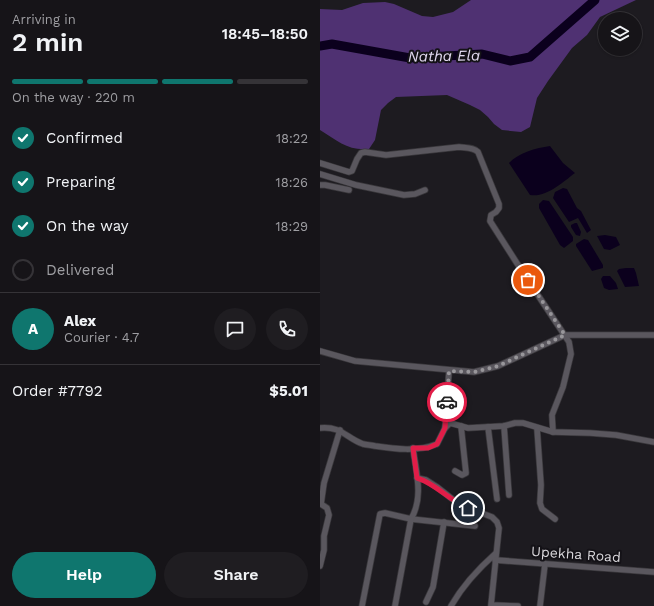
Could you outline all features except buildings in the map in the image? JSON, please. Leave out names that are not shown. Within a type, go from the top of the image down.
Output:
[{"type":"street","points":[[320,163],[350,172],[352,171],[361,153],[365,152],[386,155],[459,147],[476,149],[499,204],[499,208],[491,215],[490,221],[569,342],[571,354],[563,387],[552,415],[553,432]]},
{"type":"street","points":[[320,174],[356,185],[404,195],[415,194],[424,190]]},
{"type":"street","points":[[320,185],[349,190]]},
{"type":"street","points":[[320,351],[355,361],[449,371],[474,372],[498,366],[565,335],[654,335]]},
{"type":"street","points":[[445,428],[449,371]]},
{"type":"street","points":[[320,428],[327,427],[340,430],[363,444],[400,449],[428,448],[437,444],[445,428],[450,423],[468,428],[504,426],[515,423],[523,423],[553,432],[616,435],[654,442]]},
{"type":"street","points":[[455,471],[462,474],[466,473],[461,426]]},
{"type":"street","points":[[504,426],[509,495]]},
{"type":"street","points":[[488,427],[497,499]]},
{"type":"street","points":[[538,428],[541,485],[540,503],[542,509],[555,519]]},
{"type":"street","points":[[320,566],[324,555],[324,536],[329,515],[327,508],[321,504],[324,483],[340,430]]},
{"type":"street","points":[[395,606],[411,519],[417,509],[417,478],[413,448]]},
{"type":"street","points":[[417,478],[426,480],[460,505],[492,517],[497,522],[499,528],[490,605],[518,606]]},
{"type":"street","points":[[362,606],[380,514],[385,513],[411,519],[475,526]]},
{"type":"street","points":[[426,602],[435,579],[444,522]]},
{"type":"street","points":[[451,606],[459,592],[475,572],[496,553]]},
{"type":"street","name":"Upekha Road","points":[[495,560],[654,572]]},
{"type":"street","points":[[540,606],[545,564]]},
{"type":"shaded area","points":[[471,0],[636,0],[611,12],[598,12],[598,20],[587,35],[572,48],[537,98],[530,127],[521,132],[502,130],[480,110],[447,95],[396,97],[381,110],[375,140],[369,149],[349,147],[320,130],[320,9],[342,10],[363,3],[385,2],[394,4],[422,16],[433,17],[453,12]]},
{"type":"shaded area","points":[[550,146],[563,163],[575,173],[548,192],[530,195],[509,163],[517,156],[539,148]]},
{"type":"shaded area","points":[[563,188],[567,189],[577,208],[581,211],[591,230],[587,233],[578,218],[569,222],[553,198],[555,192]]},
{"type":"shaded area","points":[[543,200],[549,201],[573,237],[573,241],[564,248],[560,245],[539,208],[539,204]]},
{"type":"shaded area","points":[[577,223],[581,232],[580,236],[576,235],[571,227],[571,225]]},
{"type":"shaded area","points":[[605,235],[616,237],[620,245],[610,250],[604,249],[597,236]]},
{"type":"shaded area","points":[[584,239],[588,240],[603,265],[603,268],[592,271],[576,246],[576,244]]},
{"type":"shaded area","points":[[634,268],[639,286],[625,287],[617,271],[619,269]]},
{"type":"shaded area","points":[[603,276],[610,276],[616,283],[618,289],[609,290],[604,288],[601,279]]},
{"type":"waterway","name":"Natha Ela","points":[[320,46],[332,44],[410,58],[482,54],[510,61],[530,57],[595,0]]},
{"type":"way so far","points":[[447,402],[449,371],[474,372],[498,366],[565,335],[528,280]]},
{"type":"route","points":[[447,402],[445,428],[437,444],[428,448],[413,448],[417,478],[426,480],[460,505],[468,508]]}]
